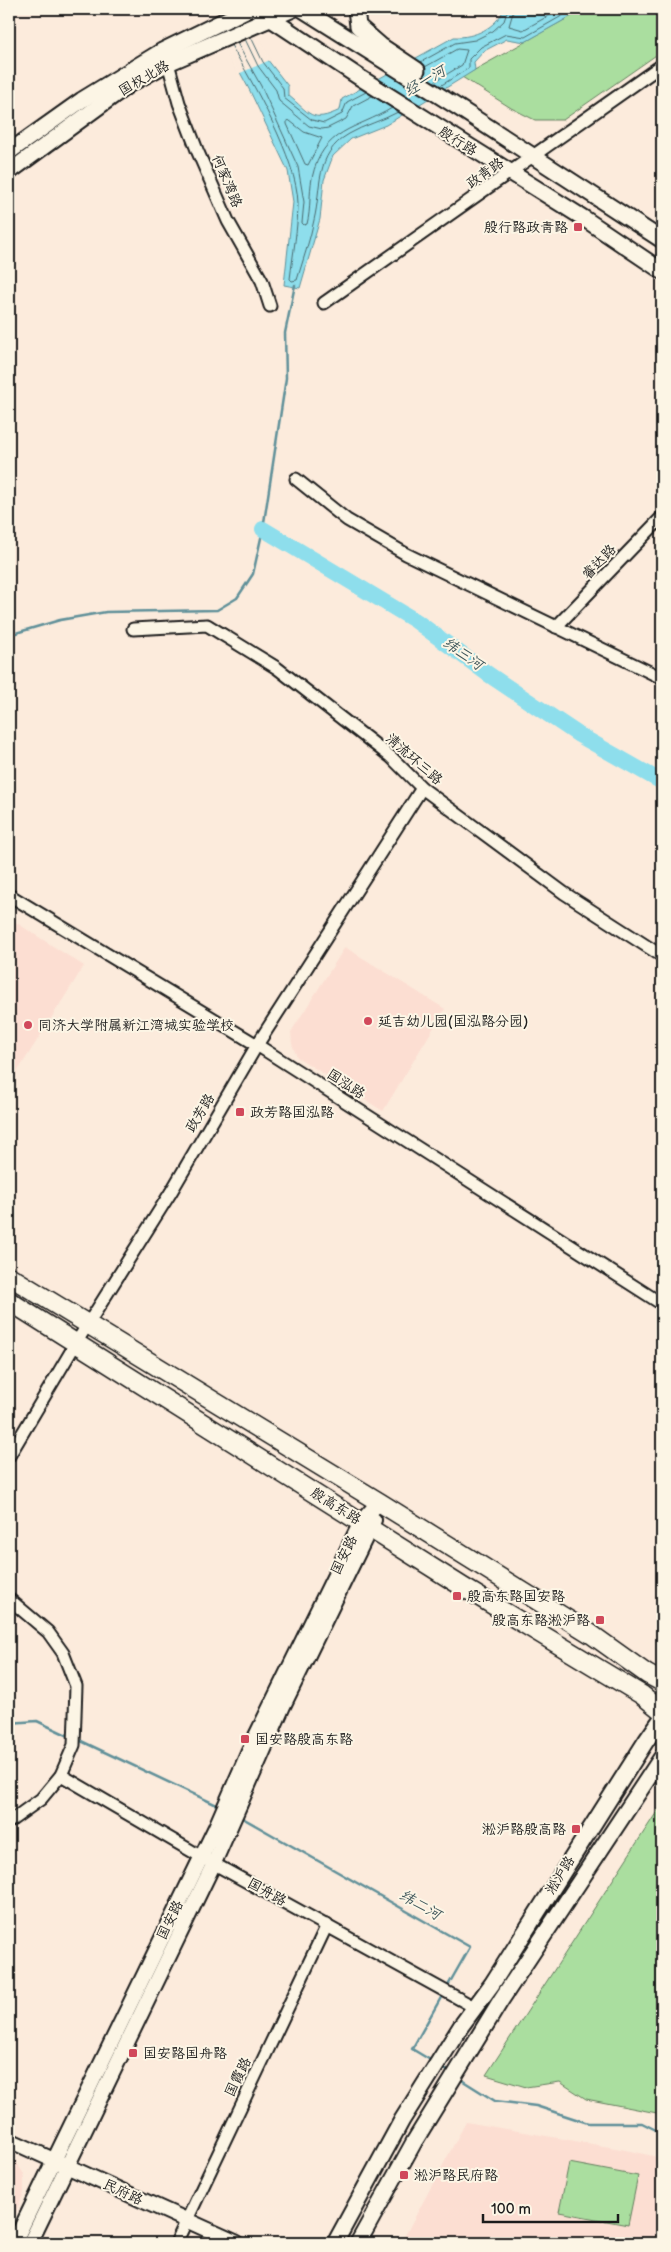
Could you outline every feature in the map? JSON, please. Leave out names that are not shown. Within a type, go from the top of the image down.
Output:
[{"type":"main road","name":"国权北路","points":[[9,152],[82,100],[162,51],[206,28],[250,9]]},
{"type":"main road","name":"殷行路","points":[[250,9],[270,18],[662,271]]},
{"type":"main road","name":"国权北路","points":[[9,172],[128,85],[168,63],[293,9]]},
{"type":"main road","name":"殷行路","points":[[302,9],[395,61],[462,105],[491,129],[662,240]]},
{"type":"main road","points":[[356,9],[358,26],[395,61]]},
{"type":"main road","name":"殷高东路","points":[[9,1276],[379,1502],[591,1634],[647,1674],[662,1682]]},
{"type":"main road","name":"殷高东路","points":[[9,1301],[463,1587],[642,1695],[662,1711]]},
{"type":"main road","name":"淞沪路","points":[[334,2243],[402,2120],[428,2078],[492,1984],[662,1718]]},
{"type":"main road","name":"淞沪路","points":[[358,2243],[414,2142],[461,2064],[662,1757]]},
{"type":"street","name":"何家湾路","points":[[168,63],[179,103],[201,159],[228,222],[262,281],[270,306]]},
{"type":"street","name":"政青路","points":[[324,303],[510,174],[662,65]]},
{"type":"street","points":[[296,479],[348,520],[406,554],[662,678]]},
{"type":"street","name":"睿达路","points":[[556,627],[662,517]]},
{"type":"street","name":"清流环三路","points":[[133,629],[207,625],[277,668],[391,757],[422,788],[564,893],[662,956]]},
{"type":"street","name":"政芳路","points":[[9,1456],[87,1325],[171,1192],[257,1045],[422,788]]},
{"type":"street","name":"国泓路","points":[[9,895],[257,1045],[662,1304]]},
{"type":"street","name":"国安路","points":[[30,2243],[61,2163],[200,1856],[220,1831],[282,1706],[366,1525],[379,1502]]},
{"type":"street","points":[[9,1599],[48,1632],[63,1653],[76,1686],[74,1745],[61,1775],[41,1799],[9,1822]]},
{"type":"street","name":"国舟路","points":[[61,1775],[200,1856],[475,2007]]},
{"type":"street","name":"国安路","points":[[14,2243],[61,2163],[214,1863],[220,1831]]},
{"type":"street","name":"国霞路","points":[[176,2243],[327,1925]]},
{"type":"street","points":[[475,2007],[491,2017]]},
{"type":"street","name":"民府路","points":[[9,2140],[237,2243]]},
{"type":"shaded area","name":"同济大学附属新江湾城实验学校","points":[[9,918],[84,966],[9,1085]]},
{"type":"shaded area","name":"延吉幼儿园(国泓路分园)","points":[[345,947],[445,1009],[383,1111],[297,1057],[292,1044],[291,1032]]},
{"type":"shaded area","points":[[466,2122],[662,2158],[662,2243],[401,2243]]},
{"type":"shaded area","points":[[9,2159],[16,2162],[24,2174],[24,2193],[9,2228]]},
{"type":"green space","points":[[584,9],[662,9],[662,51],[563,120],[535,120],[511,108],[462,77]]},
{"type":"green space","points":[[662,1804],[662,2114],[586,2099],[560,2082],[526,2087],[486,2075]]},
{"type":"green space","points":[[569,2163],[638,2176],[628,2225],[559,2212]]},
{"type":"water","name":"经一河","points":[[206,9],[267,59],[288,86],[288,95],[311,115],[323,116],[340,110],[342,99],[454,37],[476,34],[490,26],[496,22],[504,9],[584,9],[525,42],[507,39],[484,51],[474,62],[475,70],[386,125],[351,139],[333,156],[324,180],[320,219],[300,288],[284,285],[293,202],[288,171],[250,91]]},
{"type":"pier","points":[[203,9],[246,9],[270,60],[238,74]]},
{"type":"waterway","points":[[9,635],[60,620],[106,612],[217,610],[237,598],[253,574],[263,529],[286,378],[285,333],[295,285]]},
{"type":"waterway","name":"纬三河","points":[[263,529],[416,621],[488,674],[579,735],[662,782]]},
{"type":"waterway","name":"纬二河","points":[[9,1723],[37,1721],[71,1737]]},
{"type":"waterway","name":"纬二河","points":[[79,1740],[221,1807]]},
{"type":"waterway","name":"纬二河","points":[[239,1816],[470,1947],[446,1989]]},
{"type":"waterway","name":"纬二河","points":[[432,2061],[412,2049],[443,1994]]},
{"type":"waterway","name":"纬二河","points":[[441,2067],[451,2073]]},
{"type":"waterway","name":"纬二河","points":[[460,2079],[495,2101],[536,2106],[588,2123],[642,2123],[662,2133]]},
{"type":"place","name":"殷行路政青路","points":[[578,227]]},
{"type":"place","name":"延吉幼儿园(国泓路分园)","points":[[368,1021]]},
{"type":"place","name":"同济大学附属新江湾城实验学校","points":[[28,1025]]},
{"type":"place","name":"政芳路国泓路","points":[[240,1112]]},
{"type":"place","name":"殷高东路国安路","points":[[457,1596]]},
{"type":"place","name":"殷高东路淞沪路","points":[[600,1620]]},
{"type":"place","name":"国安路殷高东路","points":[[245,1739]]},
{"type":"place","name":"淞沪路殷高路","points":[[576,1829]]},
{"type":"place","name":"国安路国舟路","points":[[133,2053]]},
{"type":"place","name":"淞沪路民府路","points":[[404,2175]]}]
